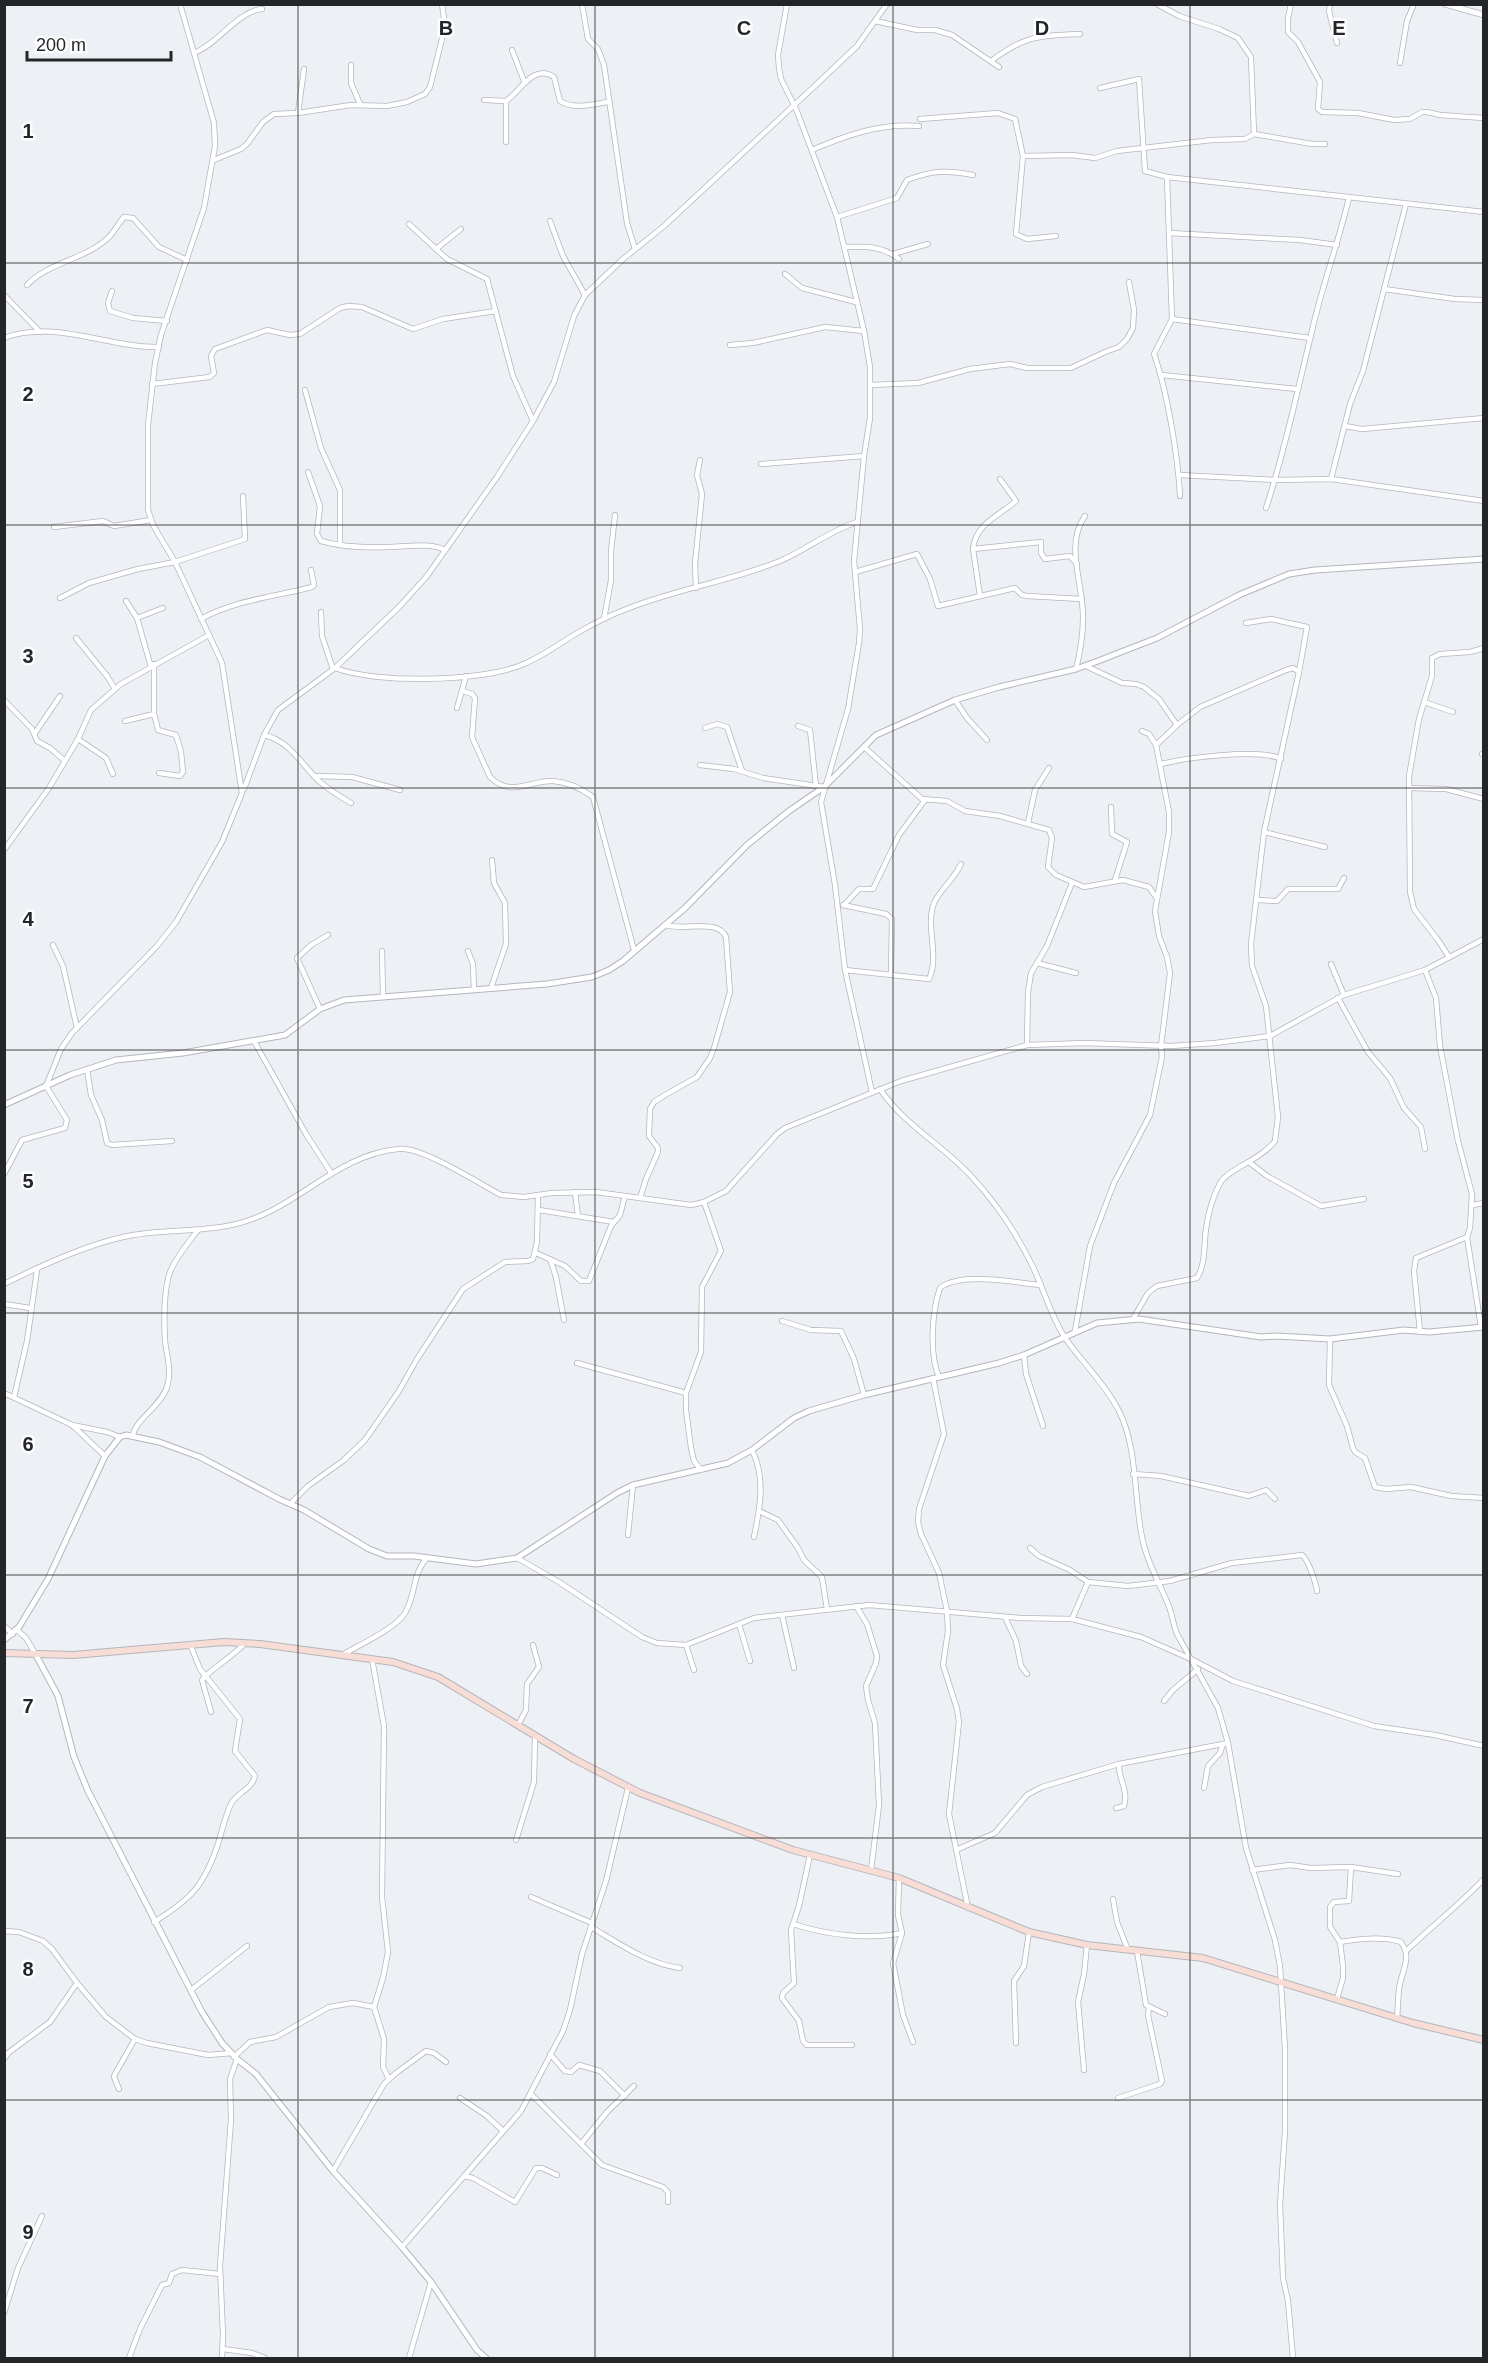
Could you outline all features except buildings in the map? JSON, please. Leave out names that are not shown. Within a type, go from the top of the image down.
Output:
[{"type":"main road","points":[[4,1653],[73,1655],[190,1644],[245,1643],[372,1659],[427,1672],[605,1777],[628,1788],[810,1855],[899,1878],[1029,1932],[1087,1945],[1203,1958],[1397,2018],[1484,2040]]},
{"type":"street","points":[[180,4],[214,123],[214,160],[204,208],[159,347],[152,384],[148,510],[222,663],[242,793]]},
{"type":"street","points":[[214,160],[241,149],[268,117],[274,114],[360,104],[379,107],[397,102],[404,103],[429,91],[442,39],[444,19],[442,4]]},
{"type":"street","points":[[582,4],[588,39],[598,49],[604,65],[627,223],[635,249]]},
{"type":"street","points":[[787,4],[778,62],[781,79],[794,105],[837,217],[868,350],[870,418],[857,522],[855,572],[860,629],[855,676],[848,710],[824,787],[821,809],[838,905],[845,970],[872,1092]]},
{"type":"street","points":[[46,1086],[61,1049],[77,1028],[157,946],[176,922],[222,842],[264,735],[278,710],[334,668],[400,606],[427,576],[497,477],[533,421],[554,382],[574,315],[585,295],[664,226],[857,45],[887,4]]},
{"type":"street","points":[[1157,4],[1179,16],[1219,28],[1238,38],[1251,57],[1254,134]]},
{"type":"street","points":[[1291,4],[1288,32],[1298,42],[1320,82],[1318,110],[1358,113],[1394,120],[1410,119],[1422,112],[1484,117]]},
{"type":"street","points":[[1330,4],[1329,11],[1337,43]]},
{"type":"street","points":[[1400,63],[1407,21],[1414,4]]},
{"type":"street","points":[[1445,4],[1484,15]]},
{"type":"street","points":[[194,53],[205,49],[246,15],[262,9]]},
{"type":"street","points":[[875,21],[917,30],[943,32],[961,41],[999,67]]},
{"type":"street","points":[[991,62],[1019,42],[1046,36],[1080,34]]},
{"type":"street","points":[[512,50],[524,81]]},
{"type":"street","points":[[351,65],[351,83],[360,104]]},
{"type":"street","points":[[298,113],[304,69]]},
{"type":"street","points":[[506,142],[506,101],[524,81],[550,74],[554,77],[560,101],[566,105],[608,102]]},
{"type":"street","points":[[1100,88],[1139,79],[1145,171],[1167,177],[1484,212]]},
{"type":"street","points":[[484,100],[506,101]]},
{"type":"street","points":[[920,119],[998,113],[1015,119],[1023,156],[1016,234],[1027,239],[1056,236]]},
{"type":"street","points":[[812,150],[849,134],[890,126],[919,126]]},
{"type":"street","points":[[1023,156],[1072,155],[1095,158],[1117,151],[1212,140],[1245,139],[1254,134],[1312,144],[1325,144]]},
{"type":"street","points":[[837,217],[897,198],[907,180],[931,171],[946,170],[973,175]]},
{"type":"street","points":[[1167,177],[1172,319],[1154,354],[1162,375],[1179,475],[1180,496]]},
{"type":"street","points":[[1266,508],[1276,480],[1310,338],[1349,198]]},
{"type":"street","points":[[1330,479],[1350,404],[1363,370],[1406,204]]},
{"type":"street","points":[[27,285],[40,273],[68,261],[104,240],[124,217],[133,218],[159,247],[187,260]]},
{"type":"street","points":[[550,221],[563,256],[585,295]]},
{"type":"street","points":[[409,224],[447,259],[487,279],[513,376],[533,421]]},
{"type":"street","points":[[436,249],[460,229]]},
{"type":"street","points":[[1169,233],[1300,240],[1337,245]]},
{"type":"street","points":[[893,254],[928,244]]},
{"type":"street","points":[[845,247],[870,246],[893,254],[899,259]]},
{"type":"street","points":[[785,274],[802,288],[856,302]]},
{"type":"street","points":[[870,385],[918,383],[970,369],[1005,365],[1071,369],[1105,351],[1119,347],[1127,339],[1132,328],[1134,310],[1129,282]]},
{"type":"street","points":[[1384,290],[1455,299],[1484,300]]},
{"type":"street","points":[[112,291],[108,303],[110,311],[133,318],[167,321]]},
{"type":"street","points":[[4,295],[40,332]]},
{"type":"street","points":[[152,384],[210,376],[214,373],[211,356],[215,349],[267,330],[290,335],[300,334],[340,308],[348,306],[370,310],[412,329],[443,319],[496,311]]},
{"type":"street","points":[[1172,319],[1310,338]]},
{"type":"street","points":[[730,345],[753,343],[825,327],[864,331]]},
{"type":"street","points":[[4,338],[22,333],[40,332],[68,334],[136,347],[159,347]]},
{"type":"street","points":[[1162,375],[1297,389]]},
{"type":"street","points":[[305,390],[321,448],[340,490],[340,545]]},
{"type":"street","points":[[1344,426],[1362,429],[1484,418]]},
{"type":"street","points":[[761,464],[864,456]]},
{"type":"street","points":[[696,588],[695,564],[702,494],[697,475],[700,460]]},
{"type":"street","points":[[308,472],[320,506],[319,538],[340,545],[385,548],[434,546],[445,550]]},
{"type":"street","points":[[1179,475],[1276,480],[1330,479],[1484,501]]},
{"type":"street","points":[[980,596],[973,549],[975,537],[985,524],[1016,501],[1000,479]]},
{"type":"street","points":[[60,598],[89,583],[138,569],[175,562],[245,539],[243,496]]},
{"type":"street","points":[[604,619],[611,580],[611,551],[615,516]]},
{"type":"street","points":[[1076,669],[1083,618],[1077,564],[1078,532],[1085,516]]},
{"type":"street","points":[[54,527],[103,521],[114,526],[151,520]]},
{"type":"street","points":[[334,668],[393,678],[466,676],[506,670],[523,664],[604,619],[663,596],[781,561],[841,527],[857,522]]},
{"type":"street","points":[[973,549],[1041,542],[1041,553],[1045,559],[1070,556],[1077,564]]},
{"type":"street","points":[[855,572],[917,554],[930,579],[938,606],[1015,588],[1022,595],[1027,596],[1082,599]]},
{"type":"street","points":[[4,1105],[87,1069],[133,1058],[183,1053],[285,1035],[320,1008],[344,1000],[474,990],[592,977],[609,970],[664,925],[701,893],[747,845],[789,811],[824,787],[876,735],[955,700],[1086,666],[1157,638],[1239,595],[1289,574],[1315,570],[1484,559]]},
{"type":"street","points":[[201,619],[221,608],[312,587],[314,582],[311,570]]},
{"type":"street","points":[[126,601],[137,618],[152,666],[154,714],[158,730],[176,735],[183,772],[180,776],[159,774]]},
{"type":"street","points":[[137,618],[163,608]]},
{"type":"street","points":[[321,612],[322,636],[334,668]]},
{"type":"street","points":[[1134,1319],[1148,1293],[1157,1286],[1197,1278],[1202,1266],[1207,1222],[1216,1191],[1224,1178],[1250,1163],[1271,1146],[1277,1133],[1278,1117],[1266,1006],[1252,966],[1251,944],[1264,832],[1307,627],[1271,619],[1246,623]]},
{"type":"street","points":[[4,850],[42,798],[65,761],[91,710],[115,689],[209,635]]},
{"type":"street","points":[[76,638],[115,689]]},
{"type":"street","points":[[1449,957],[1411,902],[1408,841],[1409,788],[1413,748],[1432,676],[1432,657],[1484,648]]},
{"type":"street","points":[[1086,666],[1122,682],[1144,687],[1158,699],[1177,724]]},
{"type":"street","points":[[1156,745],[1177,724],[1207,704],[1286,670],[1297,669],[1299,672]]},
{"type":"street","points":[[457,708],[466,676]]},
{"type":"street","points":[[463,691],[472,694],[474,698],[472,737],[494,782],[518,788],[550,781],[559,782],[569,784],[593,797],[616,890],[634,950]]},
{"type":"street","points":[[34,733],[60,696]]},
{"type":"street","points":[[4,700],[34,733],[37,741],[50,748],[65,761]]},
{"type":"street","points":[[955,700],[967,718],[987,740]]},
{"type":"street","points":[[1424,702],[1453,712]]},
{"type":"street","points":[[125,721],[154,714]]},
{"type":"street","points":[[705,728],[717,724],[727,727],[742,771]]},
{"type":"street","points":[[798,726],[810,730],[816,786]]},
{"type":"street","points":[[1075,1331],[1090,1246],[1114,1183],[1150,1115],[1162,1057],[1161,1046],[1170,973],[1167,957],[1157,931],[1155,911],[1169,822],[1167,796],[1156,745],[1149,734],[1142,731]]},
{"type":"street","points":[[264,735],[278,739],[331,791],[351,803]]},
{"type":"street","points":[[78,739],[106,758],[113,774]]},
{"type":"street","points":[[864,747],[892,774],[925,800],[947,801],[965,811],[1028,823],[1052,833],[1048,867],[1056,875],[1072,884],[1093,887],[1115,880],[1123,880],[1149,887],[1156,897]]},
{"type":"street","points":[[1161,764],[1185,759],[1261,753],[1281,759]]},
{"type":"street","points":[[700,765],[824,787]]},
{"type":"street","points":[[1028,823],[1035,790],[1049,768]]},
{"type":"street","points":[[314,776],[352,777],[400,790]]},
{"type":"street","points":[[1409,788],[1446,789],[1484,799]]},
{"type":"street","points":[[844,905],[859,889],[873,889],[899,835],[925,800]]},
{"type":"street","points":[[1111,807],[1112,834],[1127,842],[1115,880]]},
{"type":"street","points":[[1264,832],[1325,847]]},
{"type":"street","points":[[491,988],[506,944],[505,903],[494,883],[492,860]]},
{"type":"street","points":[[845,970],[925,978],[931,976],[931,926],[934,903],[962,864]]},
{"type":"street","points":[[1257,900],[1277,901],[1287,889],[1338,889],[1344,878]]},
{"type":"street","points":[[1027,1045],[1028,992],[1031,973],[1047,946],[1072,884]]},
{"type":"street","points":[[838,905],[886,914],[892,919],[891,975]]},
{"type":"street","points":[[640,1198],[658,1152],[658,1148],[649,1136],[650,1109],[654,1102],[691,1082],[703,1069],[714,1048],[730,992],[726,937],[723,931],[716,926],[679,928],[664,925]]},
{"type":"street","points":[[320,1008],[297,958],[311,945],[328,935]]},
{"type":"street","points":[[4,1284],[76,1253],[123,1237],[198,1230],[254,1218],[286,1203],[331,1173],[373,1154],[398,1149],[408,1149],[433,1159],[501,1195],[524,1197],[575,1191],[640,1198],[683,1206],[704,1202],[726,1191],[785,1128],[880,1089],[1027,1045],[1084,1043],[1161,1046],[1215,1043],[1270,1036],[1344,995],[1425,970],[1484,939]]},
{"type":"street","points":[[53,945],[63,966],[77,1028]]},
{"type":"street","points":[[382,951],[383,996]]},
{"type":"street","points":[[468,951],[473,964],[474,990]]},
{"type":"street","points":[[1037,963],[1076,973]]},
{"type":"street","points":[[1331,964],[1344,995]]},
{"type":"street","points":[[4,1393],[72,1425],[120,1437],[134,1435],[200,1457],[304,1510],[378,1554],[476,1564],[517,1558],[633,1485],[728,1463],[752,1450],[801,1414],[864,1395],[999,1363],[1024,1355],[1097,1323],[1134,1319],[1261,1337],[1330,1339],[1404,1330],[1420,1332],[1482,1327],[1467,1237],[1470,1228],[1472,1194],[1458,1141],[1440,1046],[1436,998],[1425,970]]},
{"type":"street","points":[[1338,998],[1368,1052],[1390,1078],[1404,1108],[1421,1127],[1425,1149]]},
{"type":"street","points":[[254,1041],[306,1134],[331,1173]]},
{"type":"street","points":[[87,1069],[91,1095],[102,1120],[107,1143],[112,1145],[172,1141]]},
{"type":"street","points":[[4,1174],[22,1140],[60,1131],[67,1124],[67,1120],[46,1086]]},
{"type":"street","points":[[880,1089],[906,1119],[971,1175],[998,1208],[1020,1242],[1065,1337],[1096,1374],[1119,1411],[1130,1441],[1146,1555],[1170,1606],[1172,1622],[1218,1707],[1252,1870],[1275,1940],[1281,1982],[1285,2049],[1280,2205],[1283,2278],[1288,2301],[1293,2358]]},
{"type":"street","points":[[1250,1163],[1267,1176],[1321,1206],[1364,1199]]},
{"type":"street","points":[[575,1191],[578,1216]]},
{"type":"street","points":[[290,1504],[308,1486],[344,1460],[365,1440],[399,1391],[463,1289],[496,1266],[506,1262],[533,1259],[536,1253],[538,1195]]},
{"type":"street","points":[[536,1253],[565,1266],[581,1281],[589,1281],[614,1222],[620,1215],[625,1196]]},
{"type":"street","points":[[701,1470],[694,1461],[691,1448],[686,1393],[701,1352],[702,1287],[721,1251],[704,1202]]},
{"type":"street","points":[[1472,1205],[1484,1203]]},
{"type":"street","points":[[539,1210],[614,1222]]},
{"type":"street","points":[[134,1435],[135,1428],[158,1404],[167,1384],[170,1370],[165,1342],[168,1281],[176,1259],[198,1230]]},
{"type":"street","points":[[1420,1332],[1414,1271],[1416,1258],[1467,1237]]},
{"type":"street","points":[[550,1259],[564,1320]]},
{"type":"street","points":[[14,1397],[27,1341],[37,1269]]},
{"type":"street","points":[[968,1908],[949,1814],[959,1722],[943,1665],[948,1631],[947,1611],[939,1573],[918,1522],[919,1509],[944,1434],[932,1352],[934,1320],[940,1288],[945,1284],[962,1280],[987,1280],[1041,1285]]},
{"type":"street","points":[[4,1304],[30,1308]]},
{"type":"street","points":[[782,1321],[811,1330],[841,1330],[854,1359],[864,1395]]},
{"type":"street","points":[[1330,1339],[1329,1385],[1334,1401],[1347,1426],[1353,1448],[1365,1458],[1375,1487],[1386,1489],[1411,1487],[1451,1496],[1484,1498]]},
{"type":"street","points":[[1024,1355],[1029,1382],[1044,1426]]},
{"type":"street","points":[[577,1363],[686,1393]]},
{"type":"street","points":[[72,1425],[105,1456]]},
{"type":"street","points":[[4,1640],[15,1632],[48,1579],[105,1456],[120,1437]]},
{"type":"street","points":[[752,1450],[759,1463],[761,1475],[759,1511],[754,1537]]},
{"type":"street","points":[[1133,1474],[1161,1476],[1249,1496],[1266,1490],[1275,1499]]},
{"type":"street","points":[[628,1535],[633,1485]]},
{"type":"street","points":[[759,1511],[778,1520],[804,1560],[822,1577],[827,1609]]},
{"type":"street","points":[[1030,1548],[1039,1556],[1070,1570],[1088,1582],[1136,1586],[1170,1581],[1232,1563],[1302,1555],[1308,1562],[1310,1575],[1316,1584],[1317,1591]]},
{"type":"street","points":[[342,1655],[389,1628],[404,1616],[417,1571],[427,1558]]},
{"type":"street","points":[[517,1558],[559,1582],[648,1640],[657,1643],[686,1645],[754,1618],[855,1606],[888,1605],[1005,1617],[1072,1619],[1141,1637],[1194,1660],[1233,1681],[1374,1726],[1435,1735],[1484,1746]]},
{"type":"street","points":[[1072,1619],[1088,1582]]},
{"type":"street","points":[[855,1606],[867,1624],[877,1656],[866,1686],[875,1723],[879,1805],[871,1870]]},
{"type":"street","points":[[782,1614],[794,1668]]},
{"type":"street","points":[[1005,1617],[1016,1641],[1021,1666],[1027,1674]]},
{"type":"street","points":[[739,1624],[750,1661]]},
{"type":"street","points":[[4,1626],[26,1638],[58,1696],[74,1757],[88,1791],[154,1922],[222,2043],[256,2074],[333,2171],[402,2247],[431,2282],[477,2350],[486,2358]]},
{"type":"street","points":[[211,1712],[202,1680],[205,1675],[223,1664],[245,1643]]},
{"type":"street","points":[[154,1922],[184,1903],[192,1895],[212,1859],[232,1801],[249,1788],[255,1776],[235,1751],[240,1719],[205,1675],[195,1660],[190,1644]]},
{"type":"street","points":[[518,1725],[526,1710],[527,1684],[539,1667],[533,1645]]},
{"type":"street","points":[[686,1645],[694,1670]]},
{"type":"street","points":[[372,1659],[384,1726],[382,1897],[388,1952],[374,2007],[384,2039],[383,2067],[389,2079]]},
{"type":"street","points":[[1164,1701],[1173,1689],[1198,1669]]},
{"type":"street","points":[[516,1840],[534,1782],[535,1736]]},
{"type":"street","points":[[956,1850],[995,1833],[1033,1791],[1119,1764],[1225,1744]]},
{"type":"street","points":[[1204,1788],[1206,1771],[1225,1744]]},
{"type":"street","points":[[1116,1808],[1124,1806],[1126,1794],[1118,1771],[1119,1764]]},
{"type":"street","points":[[402,2247],[521,2111],[531,2094],[570,2010],[582,1954],[608,1873],[628,1788]]},
{"type":"street","points":[[810,1855],[791,1935],[794,1983],[782,1998],[799,2021],[803,2041],[807,2045],[852,2044]]},
{"type":"street","points":[[1252,1870],[1284,1865],[1311,1868],[1351,1866],[1398,1874]]},
{"type":"street","points":[[1338,1999],[1343,1978],[1340,1942],[1330,1926],[1330,1907],[1334,1902],[1349,1901],[1351,1866]]},
{"type":"street","points":[[899,1878],[898,1915],[902,1933],[893,1963],[903,2015],[913,2042]]},
{"type":"street","points":[[1406,1951],[1484,1879]]},
{"type":"street","points":[[531,1897],[591,1925],[632,1951],[662,1964],[680,1968]]},
{"type":"street","points":[[1113,1899],[1117,1922],[1128,1950]]},
{"type":"street","points":[[793,1924],[810,1930],[878,1938],[902,1933]]},
{"type":"street","points":[[4,1931],[19,1932],[43,1941],[106,2016],[135,2039],[147,2043],[234,2056]]},
{"type":"street","points":[[1016,2043],[1014,1981],[1024,1966],[1029,1932]]},
{"type":"street","points":[[1340,1942],[1363,1939],[1401,1942],[1406,1951],[1407,1961],[1399,1987],[1397,2018]]},
{"type":"street","points":[[1083,2070],[1078,2002],[1087,1945]]},
{"type":"street","points":[[191,1990],[247,1946]]},
{"type":"street","points":[[1137,1951],[1144,2001],[1149,2008],[1164,2014]]},
{"type":"street","points":[[4,2059],[8,2053],[50,2022],[77,1983]]},
{"type":"street","points":[[222,2358],[220,2274],[231,2120],[230,2079],[234,2056],[250,2042],[276,2037],[329,2007],[353,2003],[374,2007]]},
{"type":"street","points":[[1118,2098],[1160,2084],[1162,2081],[1148,2015],[1149,2008]]},
{"type":"street","points":[[119,2089],[114,2077],[135,2039]]},
{"type":"street","points":[[219,2055],[222,2043]]},
{"type":"street","points":[[333,2171],[389,2079],[426,2051],[434,2053],[446,2062]]},
{"type":"street","points":[[550,2054],[568,2072],[579,2065],[600,2071],[625,2096]]},
{"type":"street","points":[[581,2144],[607,2112],[634,2086]]},
{"type":"street","points":[[531,2094],[602,2165],[663,2187],[668,2192],[668,2202]]},
{"type":"street","points":[[460,2098],[487,2116],[503,2131]]},
{"type":"street","points":[[464,2176],[473,2178],[515,2202],[536,2168],[558,2175]]},
{"type":"street","points":[[4,2313],[18,2268],[42,2216]]},
{"type":"street","points":[[129,2358],[150,2308],[162,2285],[169,2283],[172,2274],[182,2270],[220,2274]]},
{"type":"street","points":[[409,2358],[431,2282]]},
{"type":"street","points":[[223,2349],[252,2353],[265,2358]]}]
